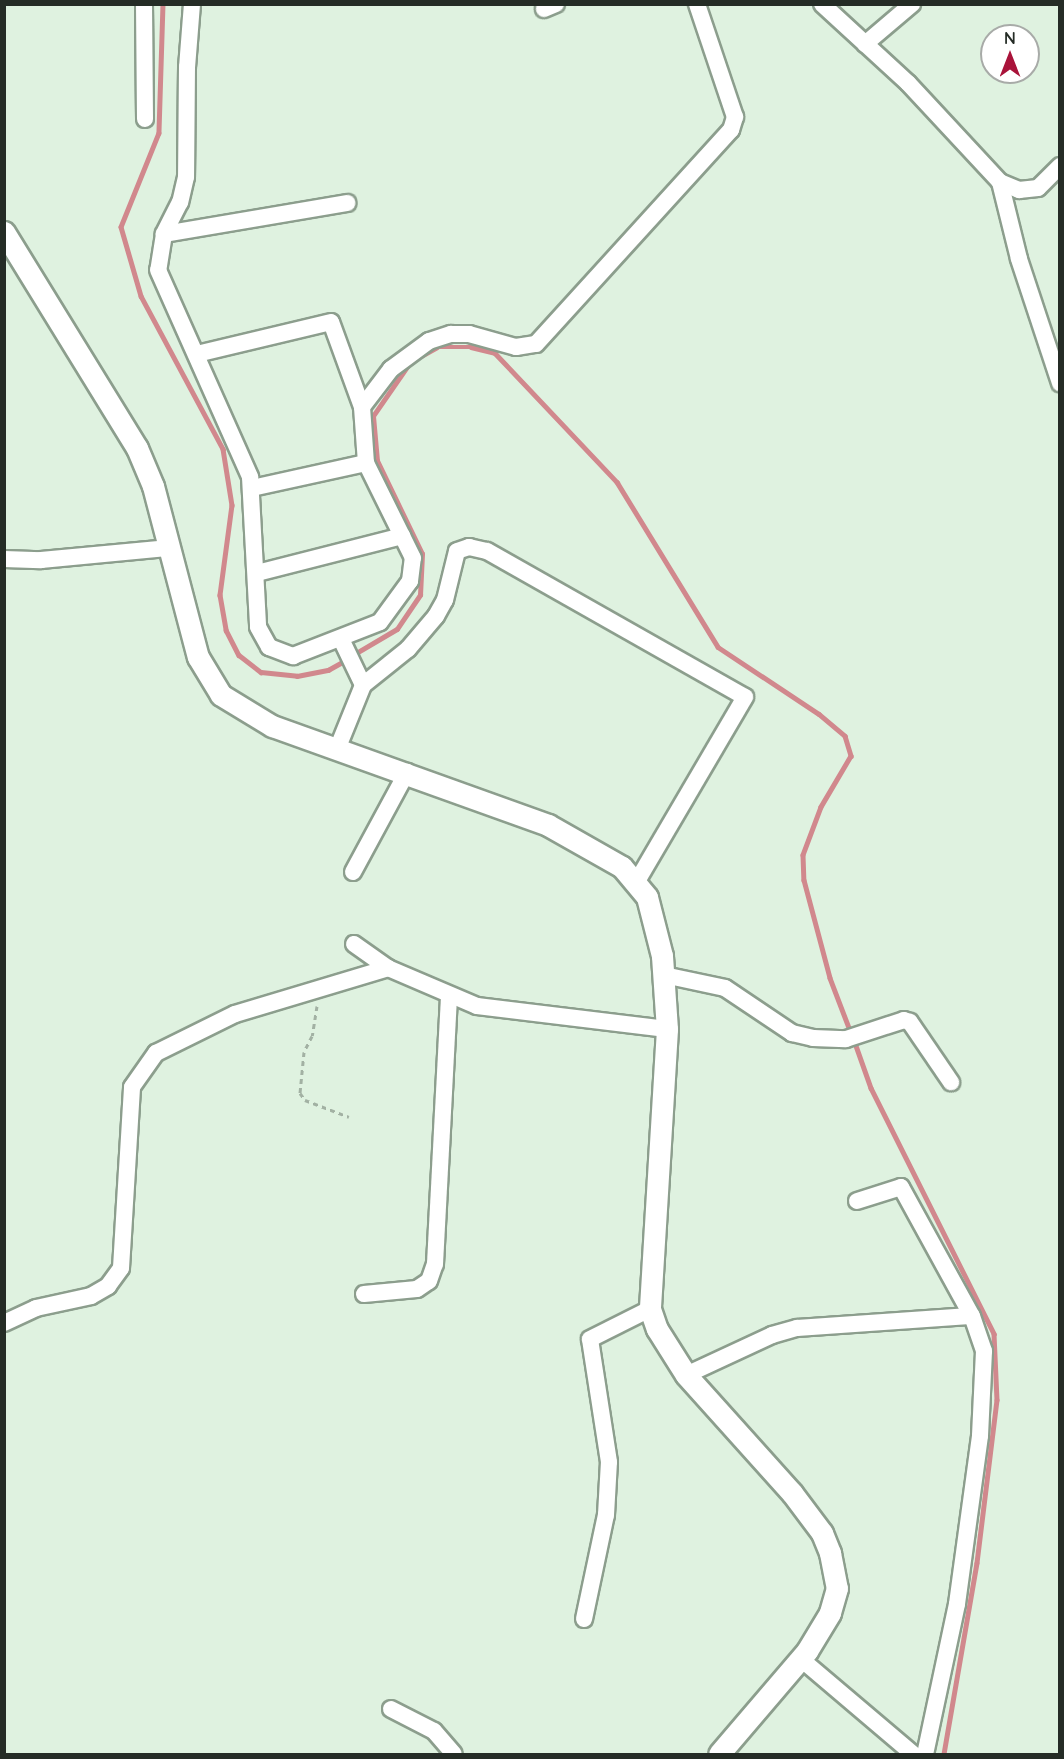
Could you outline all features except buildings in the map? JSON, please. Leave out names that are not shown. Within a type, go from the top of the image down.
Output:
[{"type":"street","points":[[144,4],[145,119]]},
{"type":"street","points":[[192,4],[187,67],[186,177],[180,202],[164,234],[158,270],[161,281],[237,443],[252,488],[258,627],[269,647],[292,656],[341,639],[380,622],[403,595],[410,582],[413,558],[366,463],[362,406],[329,320],[197,354]]},
{"type":"street","points":[[362,406],[391,369],[429,341],[451,334],[469,334],[516,347],[536,344],[731,130],[735,117],[697,4]]},
{"type":"street","points":[[822,4],[915,90],[1000,182],[1019,190],[1038,188],[1059,166]]},
{"type":"street","points":[[865,44],[912,4]]},
{"type":"street","points":[[1000,182],[1019,259],[1059,382]]},
{"type":"street","points":[[164,234],[347,203]]},
{"type":"street","points":[[4,232],[136,448],[153,486],[198,657],[222,695],[272,726],[338,747],[548,825],[601,854],[637,881],[655,915],[664,975],[667,1029],[650,1309],[657,1329],[686,1375],[792,1493],[822,1533],[830,1553],[837,1588],[830,1613],[801,1659],[719,1755]]},
{"type":"street","points":[[252,488],[366,463]]},
{"type":"street","points":[[257,573],[402,536]]},
{"type":"street","points":[[338,747],[361,682],[408,649],[436,616],[445,600],[457,551],[469,547],[487,551],[740,691],[743,701],[637,881]]},
{"type":"street","points":[[4,559],[41,560],[169,548]]},
{"type":"street","points":[[341,639],[361,682]]},
{"type":"street","points":[[352,872],[407,772]]},
{"type":"street","points":[[354,944],[388,968],[449,996],[506,1012],[667,1029]]},
{"type":"street","points":[[4,1323],[36,1308],[91,1296],[108,1286],[121,1268],[132,1088],[143,1067],[156,1053],[197,1029],[316,989],[388,968]]},
{"type":"street","points":[[664,975],[725,988],[792,1033],[846,1039],[897,1022],[910,1022],[951,1082]]},
{"type":"street","points":[[364,1294],[417,1289],[429,1281],[432,1273],[449,996]]},
{"type":"street","points":[[857,1201],[901,1187],[970,1316],[984,1351],[980,1436],[957,1604],[925,1755]]},
{"type":"street","points":[[584,1619],[606,1515],[609,1462],[590,1339],[650,1309]]},
{"type":"street","points":[[686,1375],[772,1335],[797,1328],[970,1316]]},
{"type":"street","points":[[801,1659],[913,1755]]},
{"type":"street","points":[[391,1709],[434,1731],[454,1755]]},
{"type":"path","points":[[316,989],[317,1012],[304,1052],[300,1093],[305,1101],[349,1117]]},
{"type":"waterway","points":[[163,4],[159,133],[121,227],[141,296],[223,449],[232,505],[220,595],[226,630],[239,655],[261,672],[297,676],[328,670],[346,660]]},
{"type":"waterway","points":[[421,356],[437,347],[471,347],[495,353],[617,482],[718,647],[819,714],[845,736],[851,756],[821,807],[803,855],[804,880],[830,978],[851,1033]]},
{"type":"waterway","points":[[353,655],[397,629],[420,595],[422,554],[377,461],[373,416],[409,364]]},
{"type":"waterway","points":[[854,1040],[871,1088],[994,1334],[997,1400],[977,1563],[944,1754]]}]
